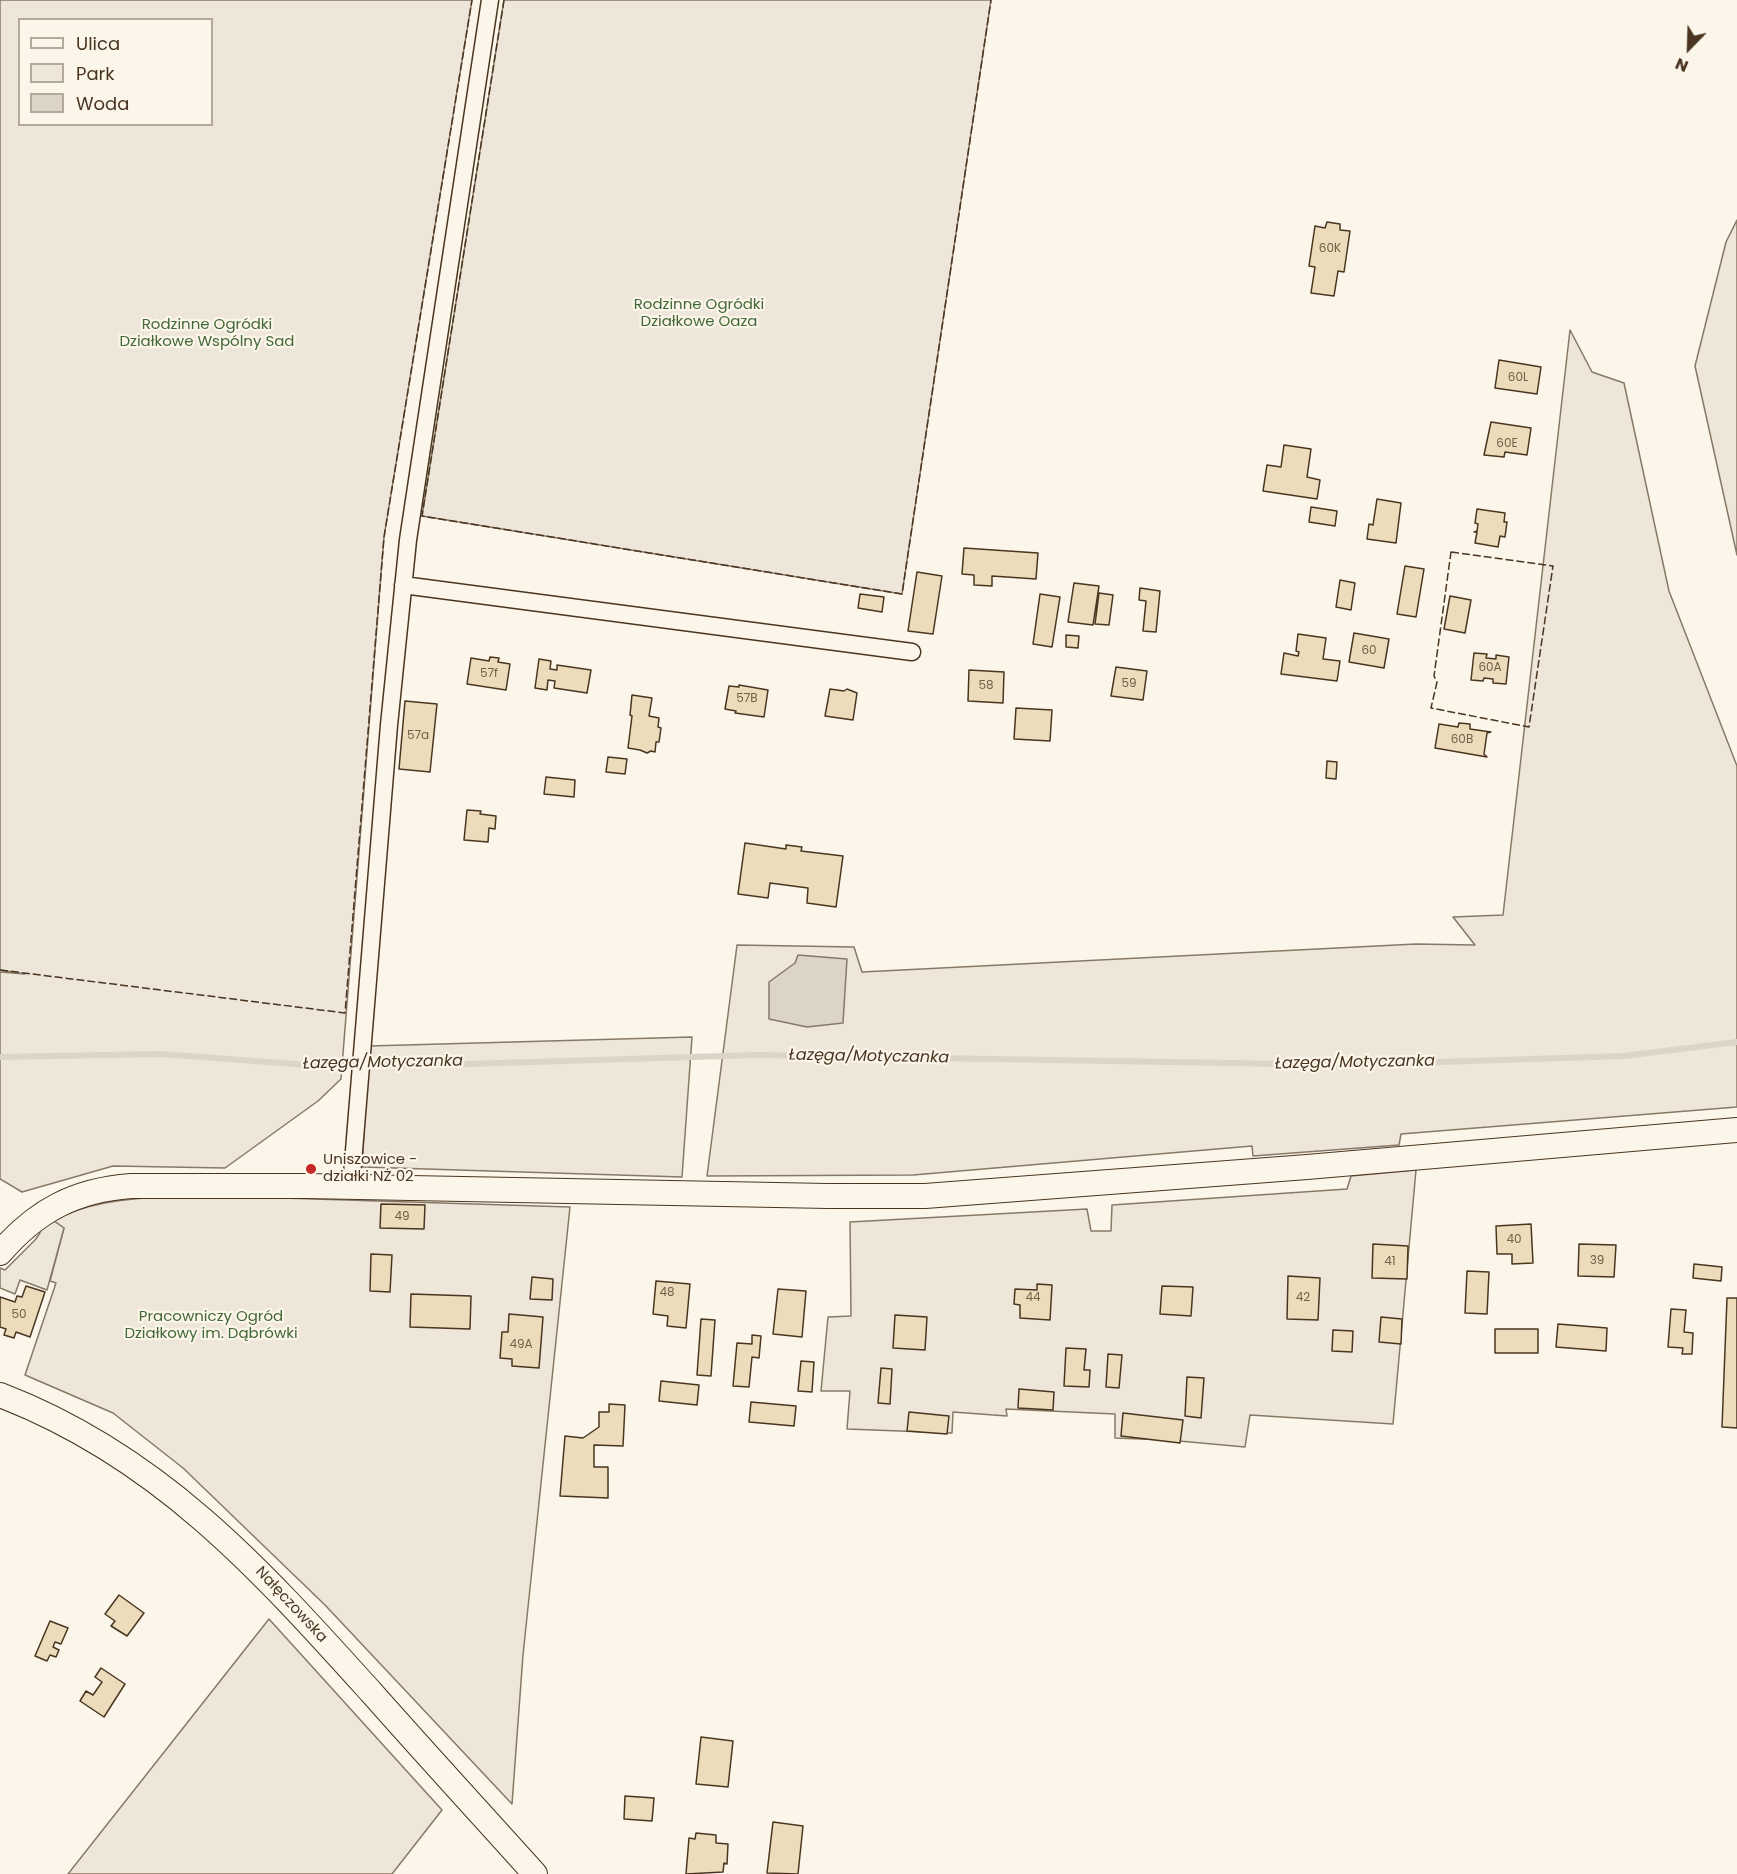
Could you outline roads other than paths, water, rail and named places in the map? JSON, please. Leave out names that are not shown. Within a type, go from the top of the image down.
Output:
[{"type":"street","points":[[351,1186],[389,724],[404,585],[420,457],[490,0]]},
{"type":"street","points":[[404,585],[912,652]]},
{"type":"street","points":[[0,1253],[21,1230],[43,1213],[66,1200],[102,1189],[154,1184],[828,1197],[924,1196],[1307,1167],[1737,1130]]},
{"type":"street","name":"Nałęczowska","points":[[0,1395],[60,1422],[116,1453],[169,1490],[220,1532],[286,1598],[535,1874]]},
{"type":"water","points":[[798,955],[847,959],[843,1023],[807,1027],[769,1019],[769,982],[795,963]]},
{"type":"waterway","name":"Łazęga/Motyczanka","points":[[0,1057],[162,1054],[307,1065],[467,1064],[756,1055],[1346,1065],[1624,1056],[1737,1042]]},
{"type":"place","name":"Uniszowice - działki NŻ 02","points":[[311,1169]]},
{"type":"park label","name":"Rodzinne Ogródki Działkowe Oaza","points":[[699,314]]},
{"type":"park label","name":"Rodzinne Ogródki Działkowe Wspólny Sad","points":[[207,334]]},
{"type":"park label","name":"Pracowniczy Ogród Działkowy im. Dąbrówki","points":[[211,1326]]}]
